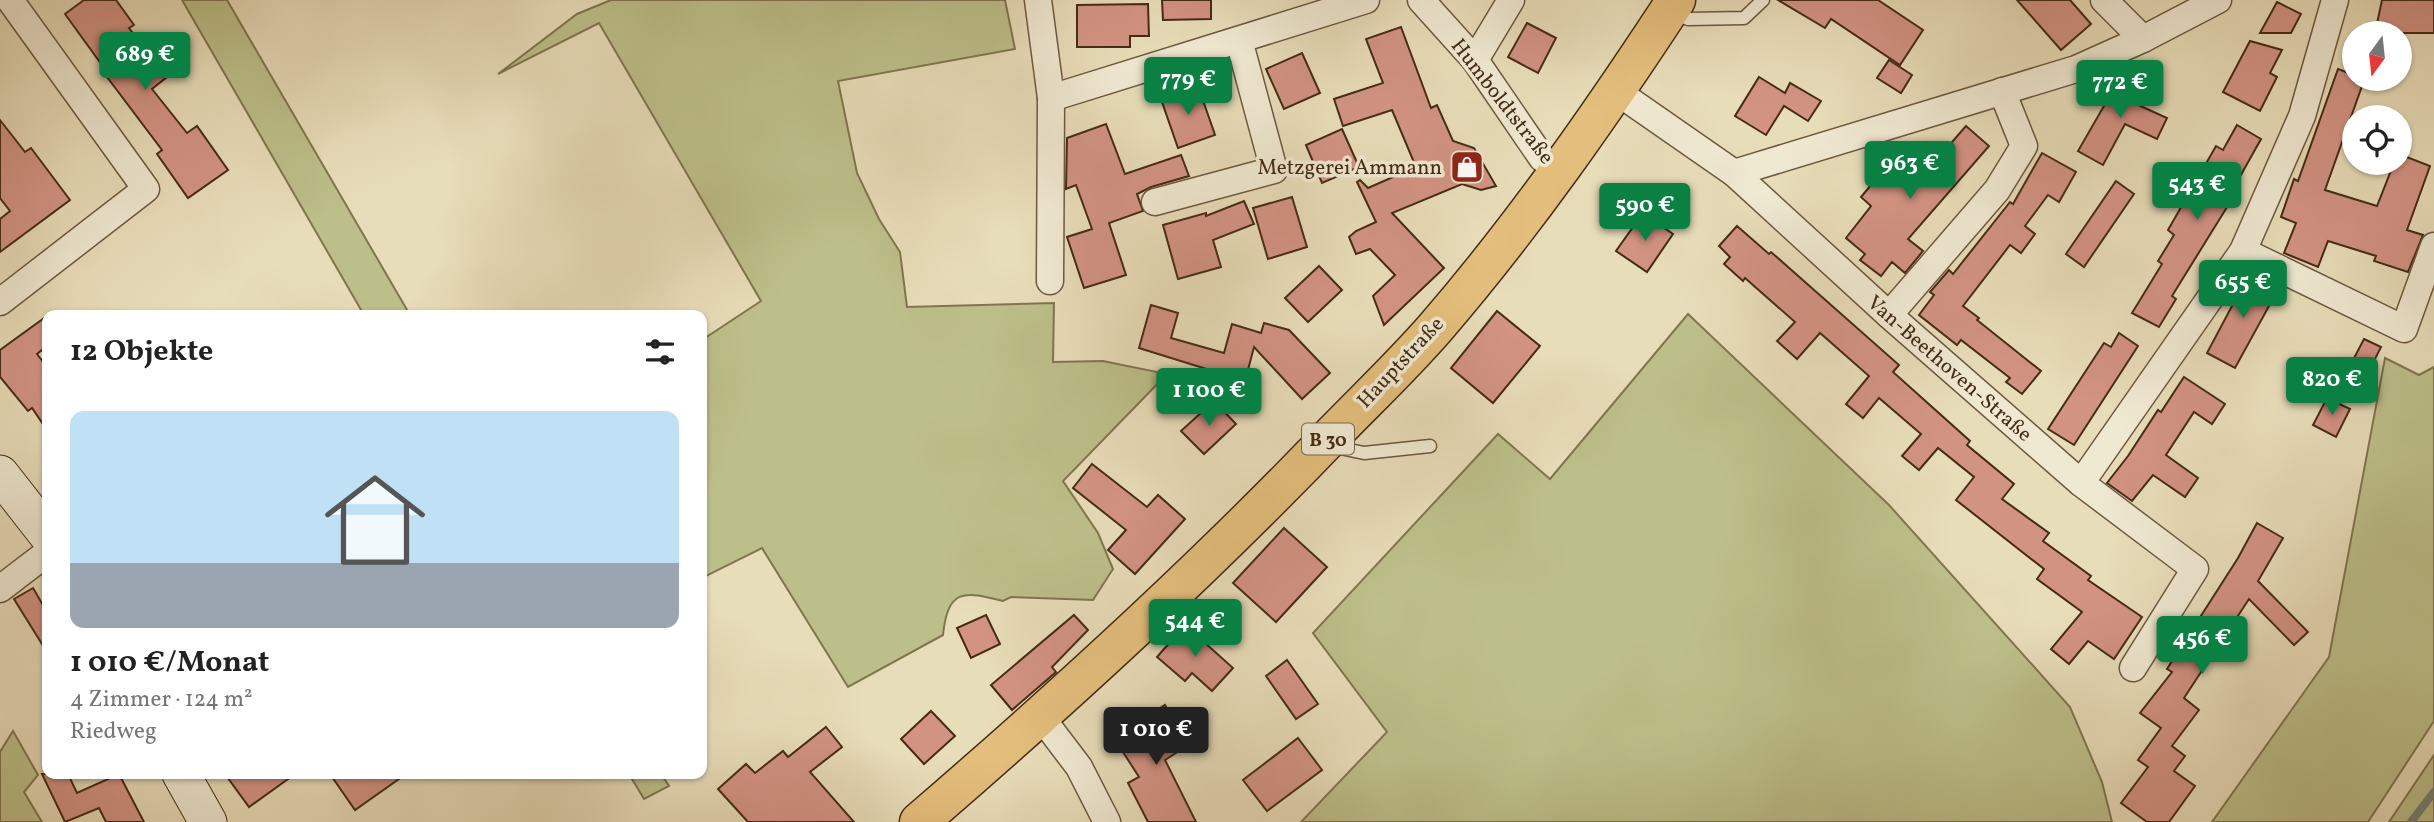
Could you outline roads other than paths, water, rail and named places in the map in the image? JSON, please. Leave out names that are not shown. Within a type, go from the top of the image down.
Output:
[{"type":"main road","name":"Hauptstraße","points":[[919,822],[1041,717],[1264,506],[1435,328],[1616,91],[1672,5]]},
{"type":"main road","points":[[0,474],[42,528]]},
{"type":"main road","points":[[184,779],[208,822]]},
{"type":"street","points":[[0,302],[146,189],[10,0]]},
{"type":"street","points":[[1038,0],[1051,98],[1050,281]]},
{"type":"street","points":[[1051,98],[1366,0]]},
{"type":"street","name":"Humboldtstraße","points":[[1421,0],[1475,60],[1542,158],[1558,170]]},
{"type":"street","points":[[1475,60],[1511,0]]},
{"type":"street","points":[[2104,0],[2143,39]]},
{"type":"street","points":[[1734,173],[2076,69],[2143,39],[2218,0]]},
{"type":"street","points":[[2081,483],[2242,251],[2302,116],[2335,0]]},
{"type":"street","points":[[1155,202],[1274,170],[1240,40]]},
{"type":"street","name":"Van-Beethoven-Straße","points":[[1616,91],[1734,173],[1889,315],[2081,483],[2195,569],[2133,668]]},
{"type":"street","points":[[1889,315],[1997,190],[2024,146],[2002,91]]},
{"type":"street","points":[[2242,251],[2404,329],[2434,246]]},
{"type":"street","points":[[0,589],[42,557]]},
{"type":"street","points":[[1041,717],[1079,767],[1107,822]]},
{"type":"lane","points":[[1672,5],[1688,19],[1744,18],[1763,0]]},
{"type":"lane","points":[[1324,444],[1364,453],[1430,446]]},
{"type":"waterway","points":[[2411,822],[2434,792]]},
{"type":"place","name":"Metzgerei Ammann","points":[[1467,167]]}]
